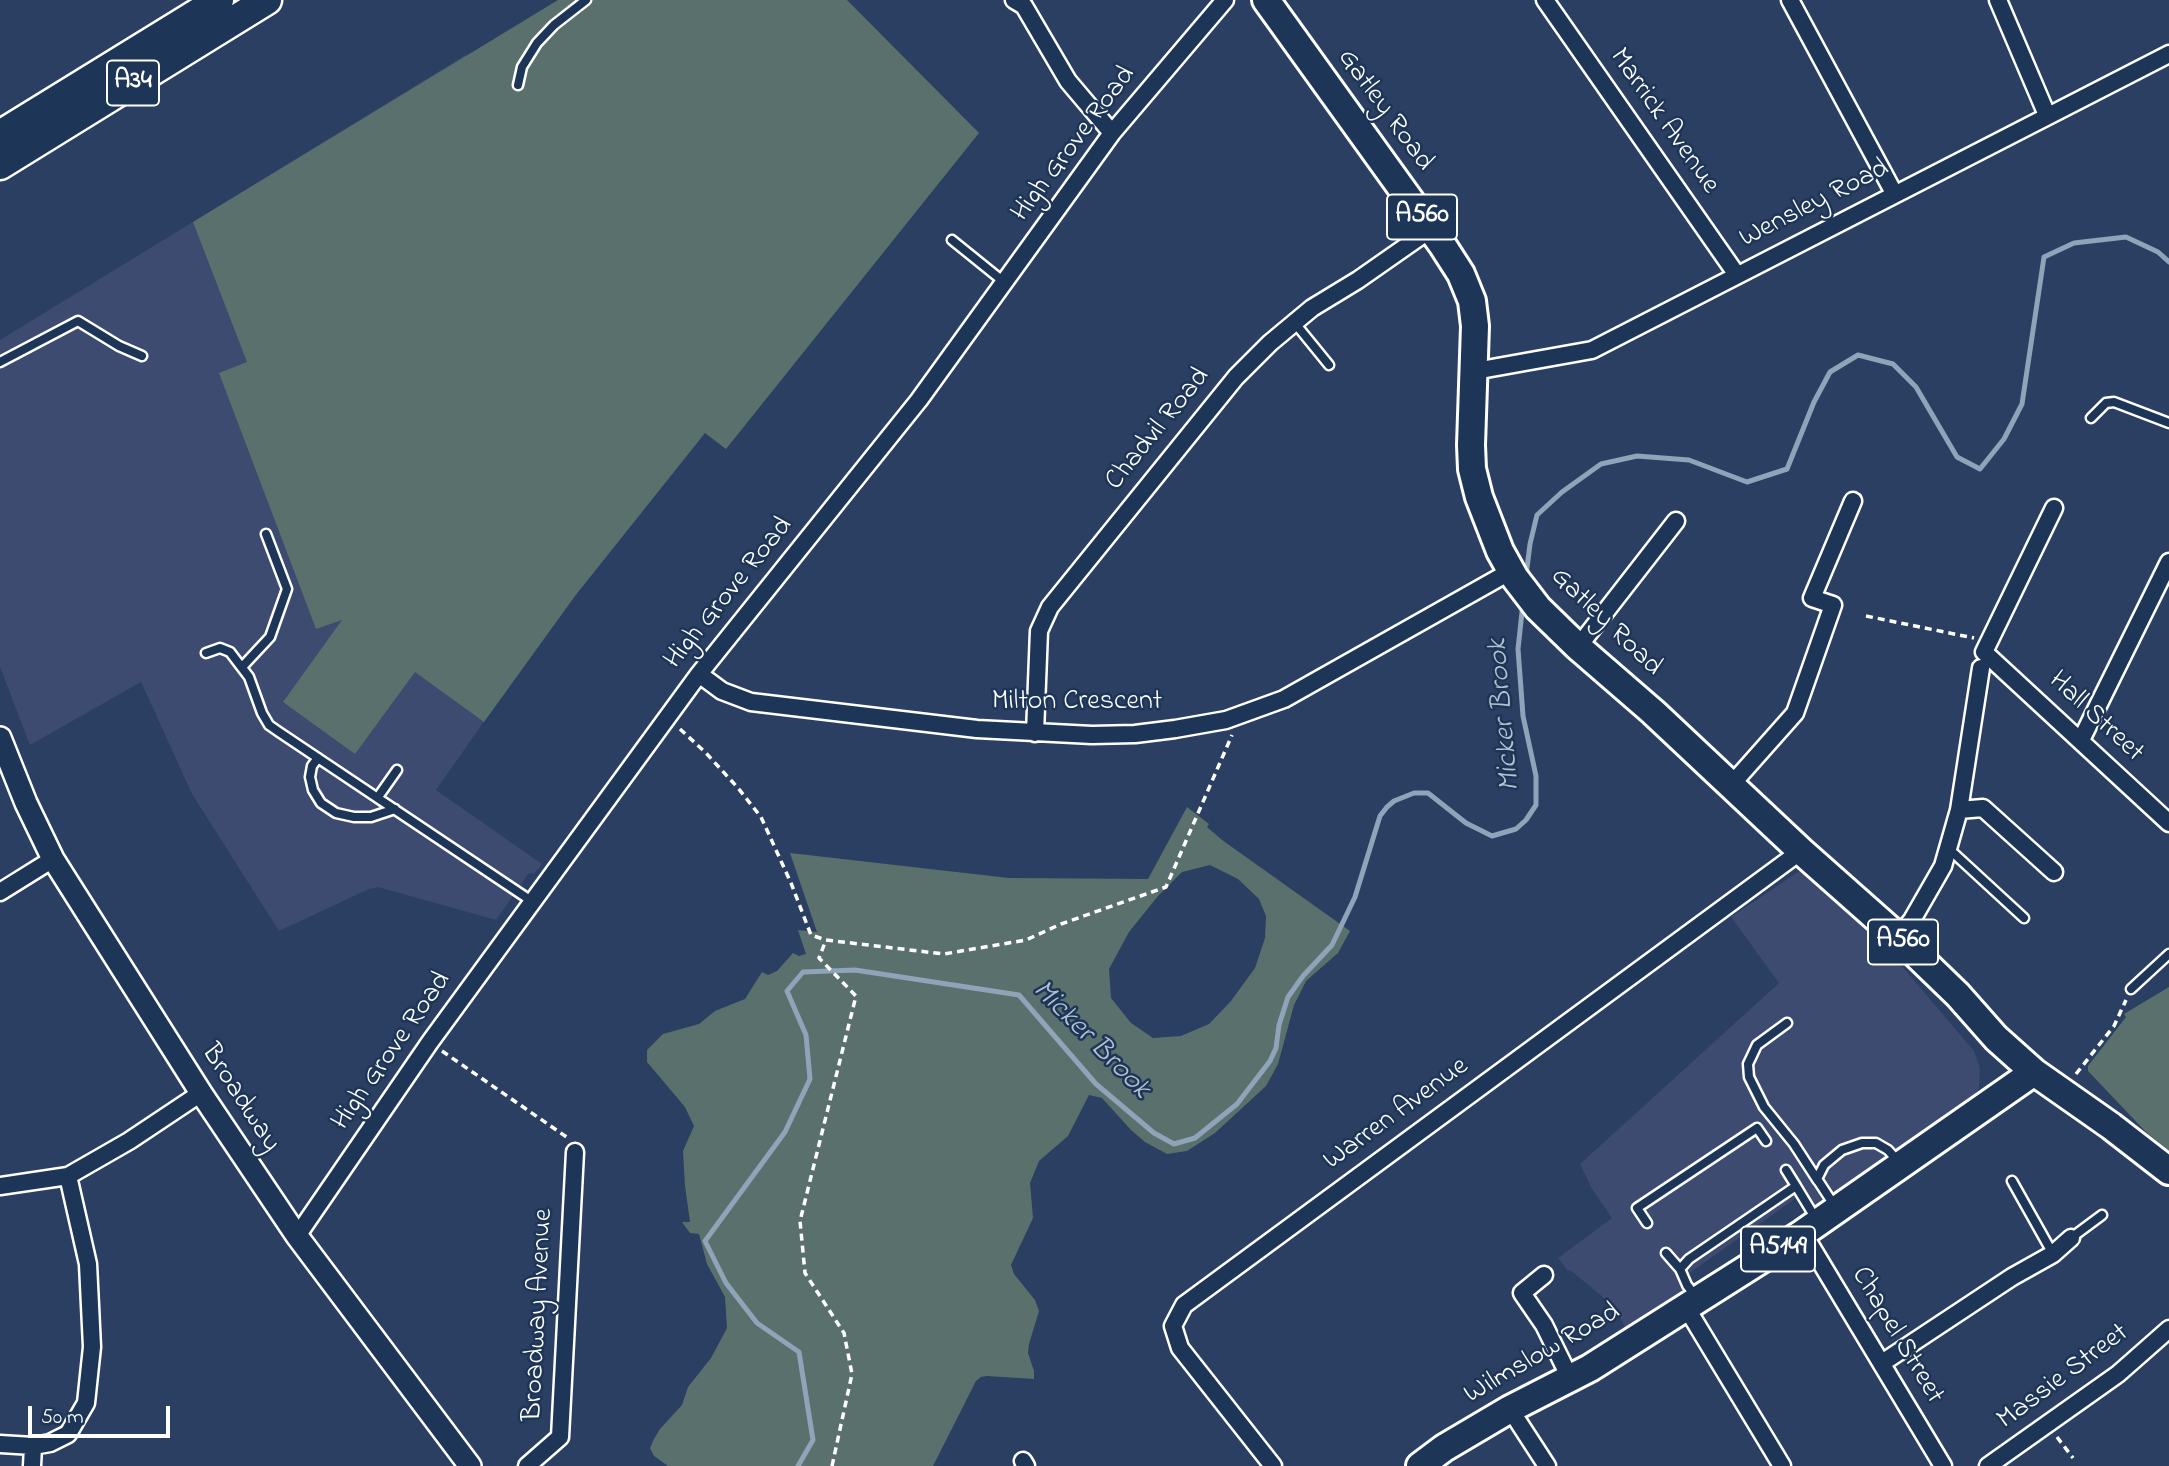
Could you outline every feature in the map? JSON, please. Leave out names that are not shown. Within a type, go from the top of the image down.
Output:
[{"type":"highway","name":"A34","points":[[0,135],[219,0]]},
{"type":"highway","name":"A34","points":[[0,165],[267,0]]},
{"type":"main road","name":"Gatley Road","points":[[1266,0],[1461,274],[1472,301],[1475,326],[1472,470],[1488,525],[1513,574],[1549,621],[1898,937],[1958,995],[1996,1038],[2034,1072]]},
{"type":"main road","name":"A560","points":[[2034,1072],[2169,1171]]},
{"type":"main road","name":"Wilmslow Road","points":[[1419,1466],[1510,1409],[1590,1368],[1820,1222],[2034,1072]]},
{"type":"street","points":[[1014,0],[1024,6],[1068,81],[1112,133]]},
{"type":"street","name":"High Grove Road","points":[[297,1236],[430,1042],[699,674],[919,400],[1112,133],[1225,0]]},
{"type":"street","name":"Marrick Avenue","points":[[1545,0],[1737,275]]},
{"type":"street","points":[[1790,0],[1894,194]]},
{"type":"street","points":[[1998,0],[2047,115]]},
{"type":"street","name":"Wensley Road","points":[[1475,371],[1592,349],[2169,54]]},
{"type":"street","name":"Chadvil Road","points":[[1035,733],[1040,631],[1050,607],[1236,377],[1294,322],[1431,229]]},
{"type":"street","points":[[1732,784],[1795,713],[1833,605],[1812,598],[1853,501]]},
{"type":"street","points":[[1898,937],[1912,920],[1943,866],[1959,810],[1985,653],[2054,508]]},
{"type":"street","points":[[1578,647],[1676,521]]},
{"type":"street","points":[[2081,740],[2169,562]]},
{"type":"street","name":"Milton Crescent","points":[[699,674],[722,691],[751,702],[977,729],[1035,733],[1136,734],[1206,725],[1284,699],[1513,574]]},
{"type":"street","name":"Hall Street","points":[[1985,653],[2169,823]]},
{"type":"street","name":"Broadway","points":[[0,738],[26,803],[53,859],[201,1093],[297,1236],[470,1466]]},
{"type":"street","points":[[1959,810],[1983,808],[2054,872]]},
{"type":"street","name":"Warren Avenue","points":[[1273,1466],[1180,1348],[1172,1326],[1184,1305],[1801,851]]},
{"type":"street","points":[[0,892],[53,859]]},
{"type":"street","points":[[0,1186],[68,1176],[129,1141],[201,1093]]},
{"type":"street","name":"Broadway Avenue","points":[[527,1466],[560,1437],[575,1152]]},
{"type":"street","points":[[0,1444],[33,1446],[50,1443],[68,1434],[86,1403],[92,1347],[88,1264],[68,1176]]},
{"type":"street","name":"Chapel Street","points":[[1820,1222],[1882,1363],[1943,1466]]},
{"type":"street","points":[[1882,1363],[2012,1277],[2053,1254],[2071,1238]]},
{"type":"street","points":[[1544,1275],[1522,1293],[1544,1325],[1570,1378]]},
{"type":"street","points":[[1692,1303],[1782,1466]]},
{"type":"street","name":"Massie Street","points":[[1988,1466],[2118,1374],[2169,1329]]},
{"type":"street","points":[[1510,1409],[1547,1466]]},
{"type":"street","points":[[32,1466],[33,1446]]},
{"type":"lane","points":[[517,85],[522,68],[537,43],[554,25],[586,0]]},
{"type":"lane","points":[[952,240],[1004,282]]},
{"type":"lane","points":[[0,362],[78,321],[119,346],[142,356]]},
{"type":"lane","points":[[1294,322],[1329,365]]},
{"type":"lane","points":[[2091,418],[2106,404],[2113,402],[2169,423]]},
{"type":"lane","points":[[242,667],[270,637],[288,589],[266,534]]},
{"type":"lane","points":[[206,653],[220,648],[230,652],[249,677],[262,713],[270,725],[533,902]]},
{"type":"lane","points":[[317,758],[310,778],[313,790],[321,803],[336,813],[371,817],[395,809]]},
{"type":"lane","points":[[377,797],[397,770]]},
{"type":"lane","points":[[1948,848],[2024,918]]},
{"type":"lane","points":[[2131,989],[2169,954]]},
{"type":"lane","points":[[1787,1023],[1757,1045],[1748,1064],[1749,1077],[1765,1107],[1818,1181]]},
{"type":"lane","points":[[1647,1223],[1637,1208],[1757,1128],[1766,1141]]},
{"type":"lane","points":[[1820,1222],[1818,1181],[1824,1165],[1842,1150],[1861,1143],[1876,1143],[1888,1150],[1902,1166]]},
{"type":"lane","points":[[1786,1170],[1820,1222]]},
{"type":"lane","points":[[2012,1181],[2053,1254]]},
{"type":"lane","points":[[1680,1269],[1689,1259],[1796,1186]]},
{"type":"lane","points":[[2071,1238],[2102,1215]]},
{"type":"lane","points":[[1666,1253],[1680,1269],[1692,1303]]},
{"type":"path","points":[[1866,616],[1985,653]]},
{"type":"path","points":[[667,717],[706,753],[761,817],[811,935],[826,940],[944,954],[1026,940],[1061,924],[1166,887],[1227,751],[1238,716]]},
{"type":"path","points":[[826,940],[819,958],[856,996],[800,1221],[805,1273],[844,1334],[852,1374],[832,1466]]},
{"type":"path","points":[[2062,1093],[2114,1026],[2131,989]]},
{"type":"path","points":[[430,1042],[570,1139],[575,1152]]},
{"type":"path","points":[[2047,1424],[2073,1458]]},
{"type":"shaded area","points":[[467,54],[575,596],[436,790],[542,864],[534,874],[529,873],[496,920],[378,887],[279,931],[192,794],[141,682],[30,745],[0,667],[0,340]]},
{"type":"shaded area","points":[[1798,872],[1806,874],[1890,952],[1974,1051],[1980,1068],[1979,1088],[1970,1101],[1816,1205],[1806,1191],[1678,1281],[1685,1293],[1625,1327],[1615,1307],[1568,1271],[1558,1258],[1612,1218],[1592,1189],[1580,1164],[1779,983],[1731,917]]},
{"type":"green space","points":[[558,0],[847,0],[979,133],[726,449],[705,433],[575,596],[484,722],[415,672],[355,754],[283,702],[342,620],[316,629],[219,373],[247,362],[193,222]]},
{"type":"green space","points":[[1187,807],[1209,824],[1207,827],[1222,840],[1350,931],[1338,953],[1306,981],[1294,1005],[1278,1064],[1266,1086],[1215,1133],[1187,1151],[1167,1154],[1145,1142],[1131,1130],[1102,1098],[1089,1095],[1068,1136],[1039,1161],[1030,1183],[1033,1218],[1011,1265],[1014,1274],[1035,1300],[1039,1311],[1028,1353],[1034,1379],[987,1376],[976,1381],[933,1466],[668,1466],[654,1456],[650,1448],[654,1439],[682,1405],[688,1387],[711,1358],[727,1328],[725,1297],[707,1264],[699,1234],[690,1233],[682,1222],[690,1222],[683,1151],[694,1126],[685,1107],[647,1062],[647,1050],[663,1034],[699,1024],[715,1011],[745,999],[762,972],[768,975],[777,971],[793,953],[799,956],[806,954],[798,930],[817,932],[790,853],[1009,878],[1148,879]],"holes":[[[1210,865],[1238,879],[1259,899],[1266,916],[1265,938],[1255,968],[1231,1001],[1209,1024],[1181,1036],[1153,1038],[1131,1023],[1111,998],[1109,969],[1129,932],[1182,872]]]},
{"type":"green space","points":[[2169,987],[2169,1151],[2146,1132],[2088,1071],[2088,1066],[2126,1017],[2124,1014]]},
{"type":"waterway","name":"Micker Brook","points":[[1526,576],[1537,515],[1562,492],[1601,464],[1637,456],[1689,460],[1747,482],[1787,469],[1814,402],[1830,372],[1858,355],[1893,364],[1916,387],[1957,457],[1980,469],[2004,439],[2022,404],[2044,257],[2074,243],[2126,237],[2158,252],[2169,262]]},
{"type":"waterway","name":"Micker Brook","points":[[798,1466],[813,1440],[799,1352],[757,1323],[726,1283],[705,1241],[785,1132],[810,1079],[806,1035],[787,991],[803,972],[855,970],[1019,995],[1096,1084],[1154,1133],[1174,1144],[1195,1138],[1237,1104],[1270,1061],[1276,1048],[1279,1025],[1288,997],[1303,976],[1332,945],[1355,897],[1380,816],[1387,807],[1394,801],[1414,793],[1428,793],[1466,823],[1492,836],[1516,829],[1536,805],[1536,776],[1523,716],[1518,649],[1523,603]]}]
